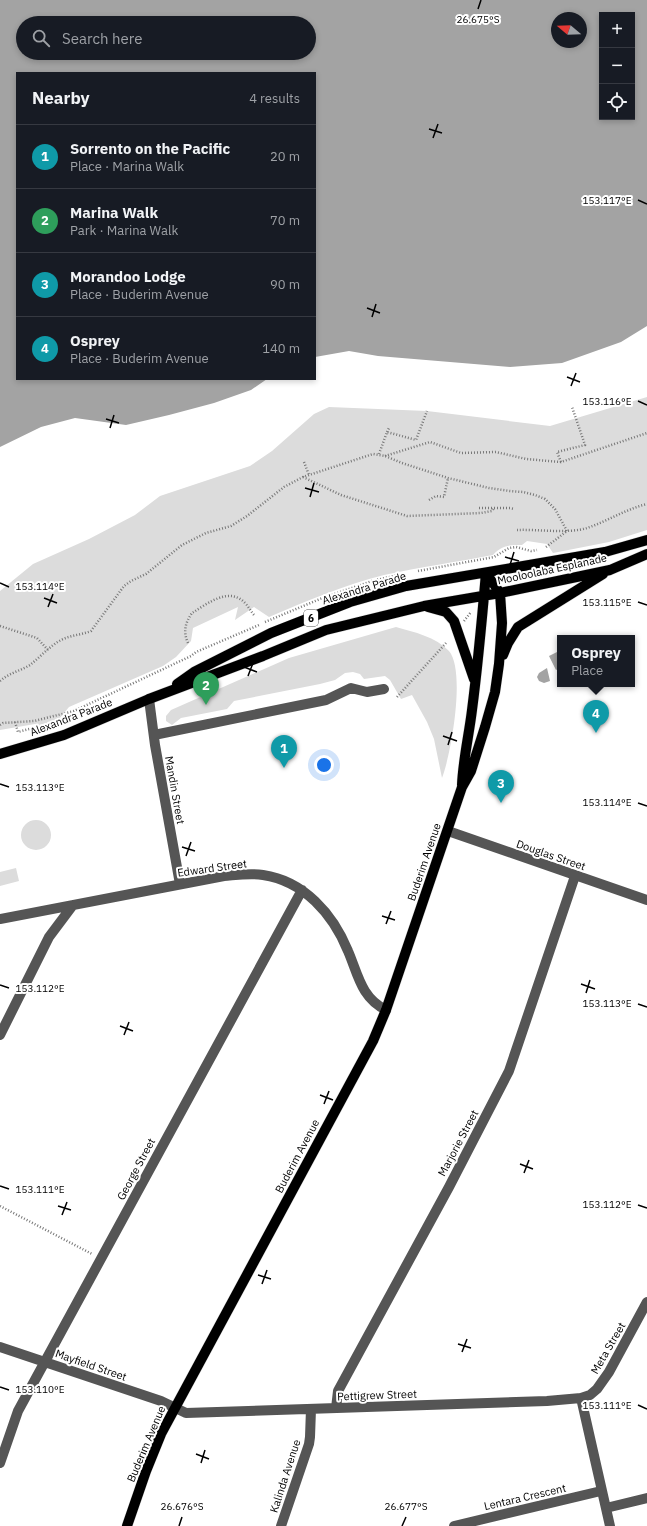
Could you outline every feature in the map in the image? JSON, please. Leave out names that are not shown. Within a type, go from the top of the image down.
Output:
[{"type":"main road","name":"Mooloolaba Esplanade","points":[[486,573],[605,552],[647,540]]},
{"type":"main road","name":"Mooloolaba Esplanade","points":[[484,596],[610,570],[647,554]]},
{"type":"main road","points":[[499,664],[508,643],[518,628],[610,570]]},
{"type":"main road","points":[[486,573],[500,593]]},
{"type":"main road","name":"Buderim Avenue","points":[[462,787],[463,767],[470,733],[476,683],[486,573]]},
{"type":"main road","name":"Alexandra Parade","points":[[149,699],[171,688],[194,672],[271,633],[350,602],[406,586],[486,573]]},
{"type":"main road","name":"Buderim Avenue","points":[[127,1526],[146,1471],[161,1434],[373,1041],[386,1010],[462,787],[471,771],[495,692],[502,623],[500,593]]},
{"type":"main road","name":"Alexandra Parade","points":[[0,754],[64,735],[149,699],[263,656],[326,630],[424,606],[484,596]]},
{"type":"main road","points":[[424,606],[446,612],[451,616],[476,683]]},
{"type":"street","points":[[154,735],[326,700],[351,688],[367,692],[384,689]]},
{"type":"street","name":"Mandin Street","points":[[149,699],[180,884]]},
{"type":"street","name":"Douglas Street","points":[[448,831],[647,900]]},
{"type":"street","name":"Edward Street","points":[[0,919],[224,876],[248,874],[278,878],[302,890],[333,921],[348,950],[367,996],[376,1005],[386,1010]]},
{"type":"street","name":"Marjorie Street","points":[[336,1408],[338,1391],[509,1072],[575,876]]},
{"type":"street","name":"George Street","points":[[0,1463],[18,1411],[302,890]]},
{"type":"street","points":[[0,1035],[50,937],[73,905]]},
{"type":"street","name":"Meta Street","points":[[581,1398],[597,1389],[604,1381],[647,1302]]},
{"type":"street","name":"Mayfield Street","points":[[0,1347],[161,1401],[175,1408]]},
{"type":"street","points":[[581,1398],[610,1526]]},
{"type":"street","name":"Pettigrew Street","points":[[175,1408],[186,1413],[539,1401],[581,1398]]},
{"type":"street","name":"Kalinda Avenue","points":[[281,1526],[309,1444],[311,1409]]},
{"type":"street","name":"Lentara Crescent","points":[[454,1526],[601,1491]]},
{"type":"street","points":[[606,1508],[647,1498]]},
{"type":"path","points":[[560,462],[558,452],[585,445],[572,407]]},
{"type":"path","points":[[387,432],[416,440],[427,411]]},
{"type":"path","points":[[379,454],[389,428]]},
{"type":"path","points":[[385,456],[430,442],[461,453],[496,452],[526,459],[560,462],[647,433]]},
{"type":"path","points":[[0,681],[5,676],[28,666],[60,640],[90,631],[124,586],[130,581],[146,574],[182,545],[206,533],[231,526],[247,516],[284,487],[309,474],[373,454],[379,454],[448,478],[510,492],[523,492],[545,499],[555,509],[568,531]]},
{"type":"path","points":[[304,462],[309,474]]},
{"type":"path","points":[[303,477],[341,495],[407,516],[481,513],[492,511],[494,508]]},
{"type":"path","points":[[430,500],[436,496],[444,497],[448,478]]},
{"type":"path","points":[[517,530],[568,531],[587,528],[633,507],[647,504]]},
{"type":"path","points":[[479,508],[510,508],[514,510]]},
{"type":"path","points":[[546,547],[568,531]]},
{"type":"path","points":[[188,644],[185,636],[185,630],[192,613],[220,596],[235,597],[245,604],[255,616]]},
{"type":"path","points":[[460,623],[467,619],[472,612],[471,608]]},
{"type":"path","points":[[0,626],[37,638],[48,650]]},
{"type":"path","points":[[397,697],[446,643]]},
{"type":"path","points":[[0,720],[3,723]]},
{"type":"path","points":[[15,722],[18,732],[33,728]]},
{"type":"path","points":[[0,1206],[101,1258]]},
{"type":"shaded area","points":[[0,0],[647,0],[647,326],[621,342],[562,363],[510,367],[378,356],[349,351],[316,357],[316,72],[16,72],[16,380],[266,380],[251,390],[214,403],[126,425],[75,418],[41,427],[0,447]]},
{"type":"shaded area","points":[[647,397],[647,530],[609,542],[553,553],[547,544],[527,541],[522,545],[503,547],[493,555],[411,569],[369,579],[326,594],[269,617],[254,607],[235,620],[238,607],[193,628],[191,641],[176,657],[163,666],[69,707],[54,725],[41,729],[35,724],[0,730],[0,591],[33,564],[89,539],[135,515],[160,496],[250,466],[272,451],[314,414],[329,407],[427,411],[550,426]]},
{"type":"shaded area","points":[[396,627],[438,642],[449,651],[454,661],[457,694],[453,733],[446,767],[442,778],[434,739],[427,722],[412,695],[401,699],[390,680],[385,676],[364,679],[360,674],[353,672],[345,673],[335,680],[320,684],[234,701],[227,709],[181,718],[172,725],[166,721],[166,716],[171,710],[289,658]]},
{"type":"shaded area","points":[[557,652],[557,670],[556,670],[549,656]]},
{"type":"shaded area","points":[[547,668],[550,681],[544,683],[539,681],[537,677],[539,673]]},
{"type":"shaded area","points":[[36,820],[42,821],[50,829],[50,841],[42,849],[36,850],[30,849],[22,841],[21,835],[22,829],[30,821]]},
{"type":"shaded area","points":[[16,868],[19,881],[0,886],[0,872]]},
{"type":"place","name":"Marina Walk","points":[[206,705]]},
{"type":"place","name":"Osprey","points":[[596,733]]},
{"type":"place","name":"Sorrento on the Pacific","points":[[284,768]]},
{"type":"place","name":"Morandoo Lodge","points":[[501,803]]}]
